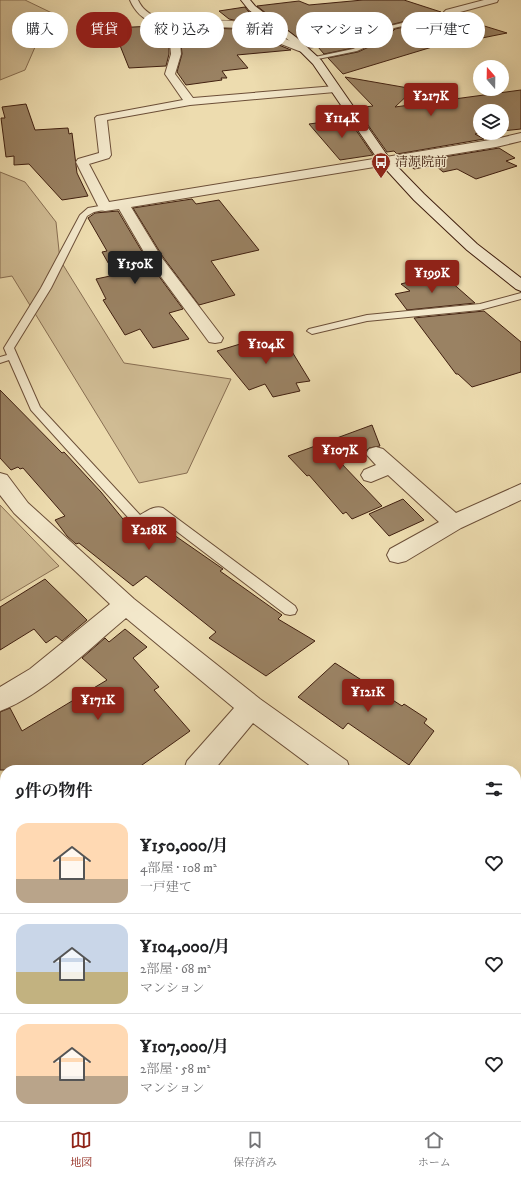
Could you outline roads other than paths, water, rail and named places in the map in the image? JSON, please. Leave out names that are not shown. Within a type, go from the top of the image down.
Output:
[{"type":"street","points":[[134,0],[140,12]]},
{"type":"street","points":[[245,0],[252,8],[304,49],[312,58],[336,89],[385,160],[418,198],[472,247],[521,286]]},
{"type":"street","points":[[450,12],[494,0]]},
{"type":"street","points":[[224,24],[241,25],[277,40],[304,49]]},
{"type":"street","points":[[175,48],[176,54],[170,74],[190,102]]},
{"type":"street","points":[[336,89],[190,102],[101,118],[105,155],[82,162],[105,207],[496,143],[521,137]]},
{"type":"street","points":[[496,143],[515,152]]},
{"type":"street","points":[[123,204],[155,259],[215,338]]},
{"type":"street","points":[[371,475],[383,460],[454,523]]},
{"type":"street","points":[[0,480],[21,508],[126,605],[251,707],[330,765]]},
{"type":"street","points":[[398,556],[454,523],[521,491]]},
{"type":"street","points":[[0,700],[39,676],[126,605]]},
{"type":"street","points":[[201,765],[251,707]]},
{"type":"lane","points":[[312,58],[355,50],[379,39],[392,27],[401,25]]},
{"type":"lane","points":[[105,207],[91,210],[84,216],[46,288],[9,348],[35,408],[138,521],[159,511],[290,610]]},
{"type":"lane","points":[[312,331],[367,318],[480,306],[521,296]]},
{"type":"lane","points":[[0,360],[12,356]]},
{"type":"place","name":"清源院前","points":[[381,179]]}]
